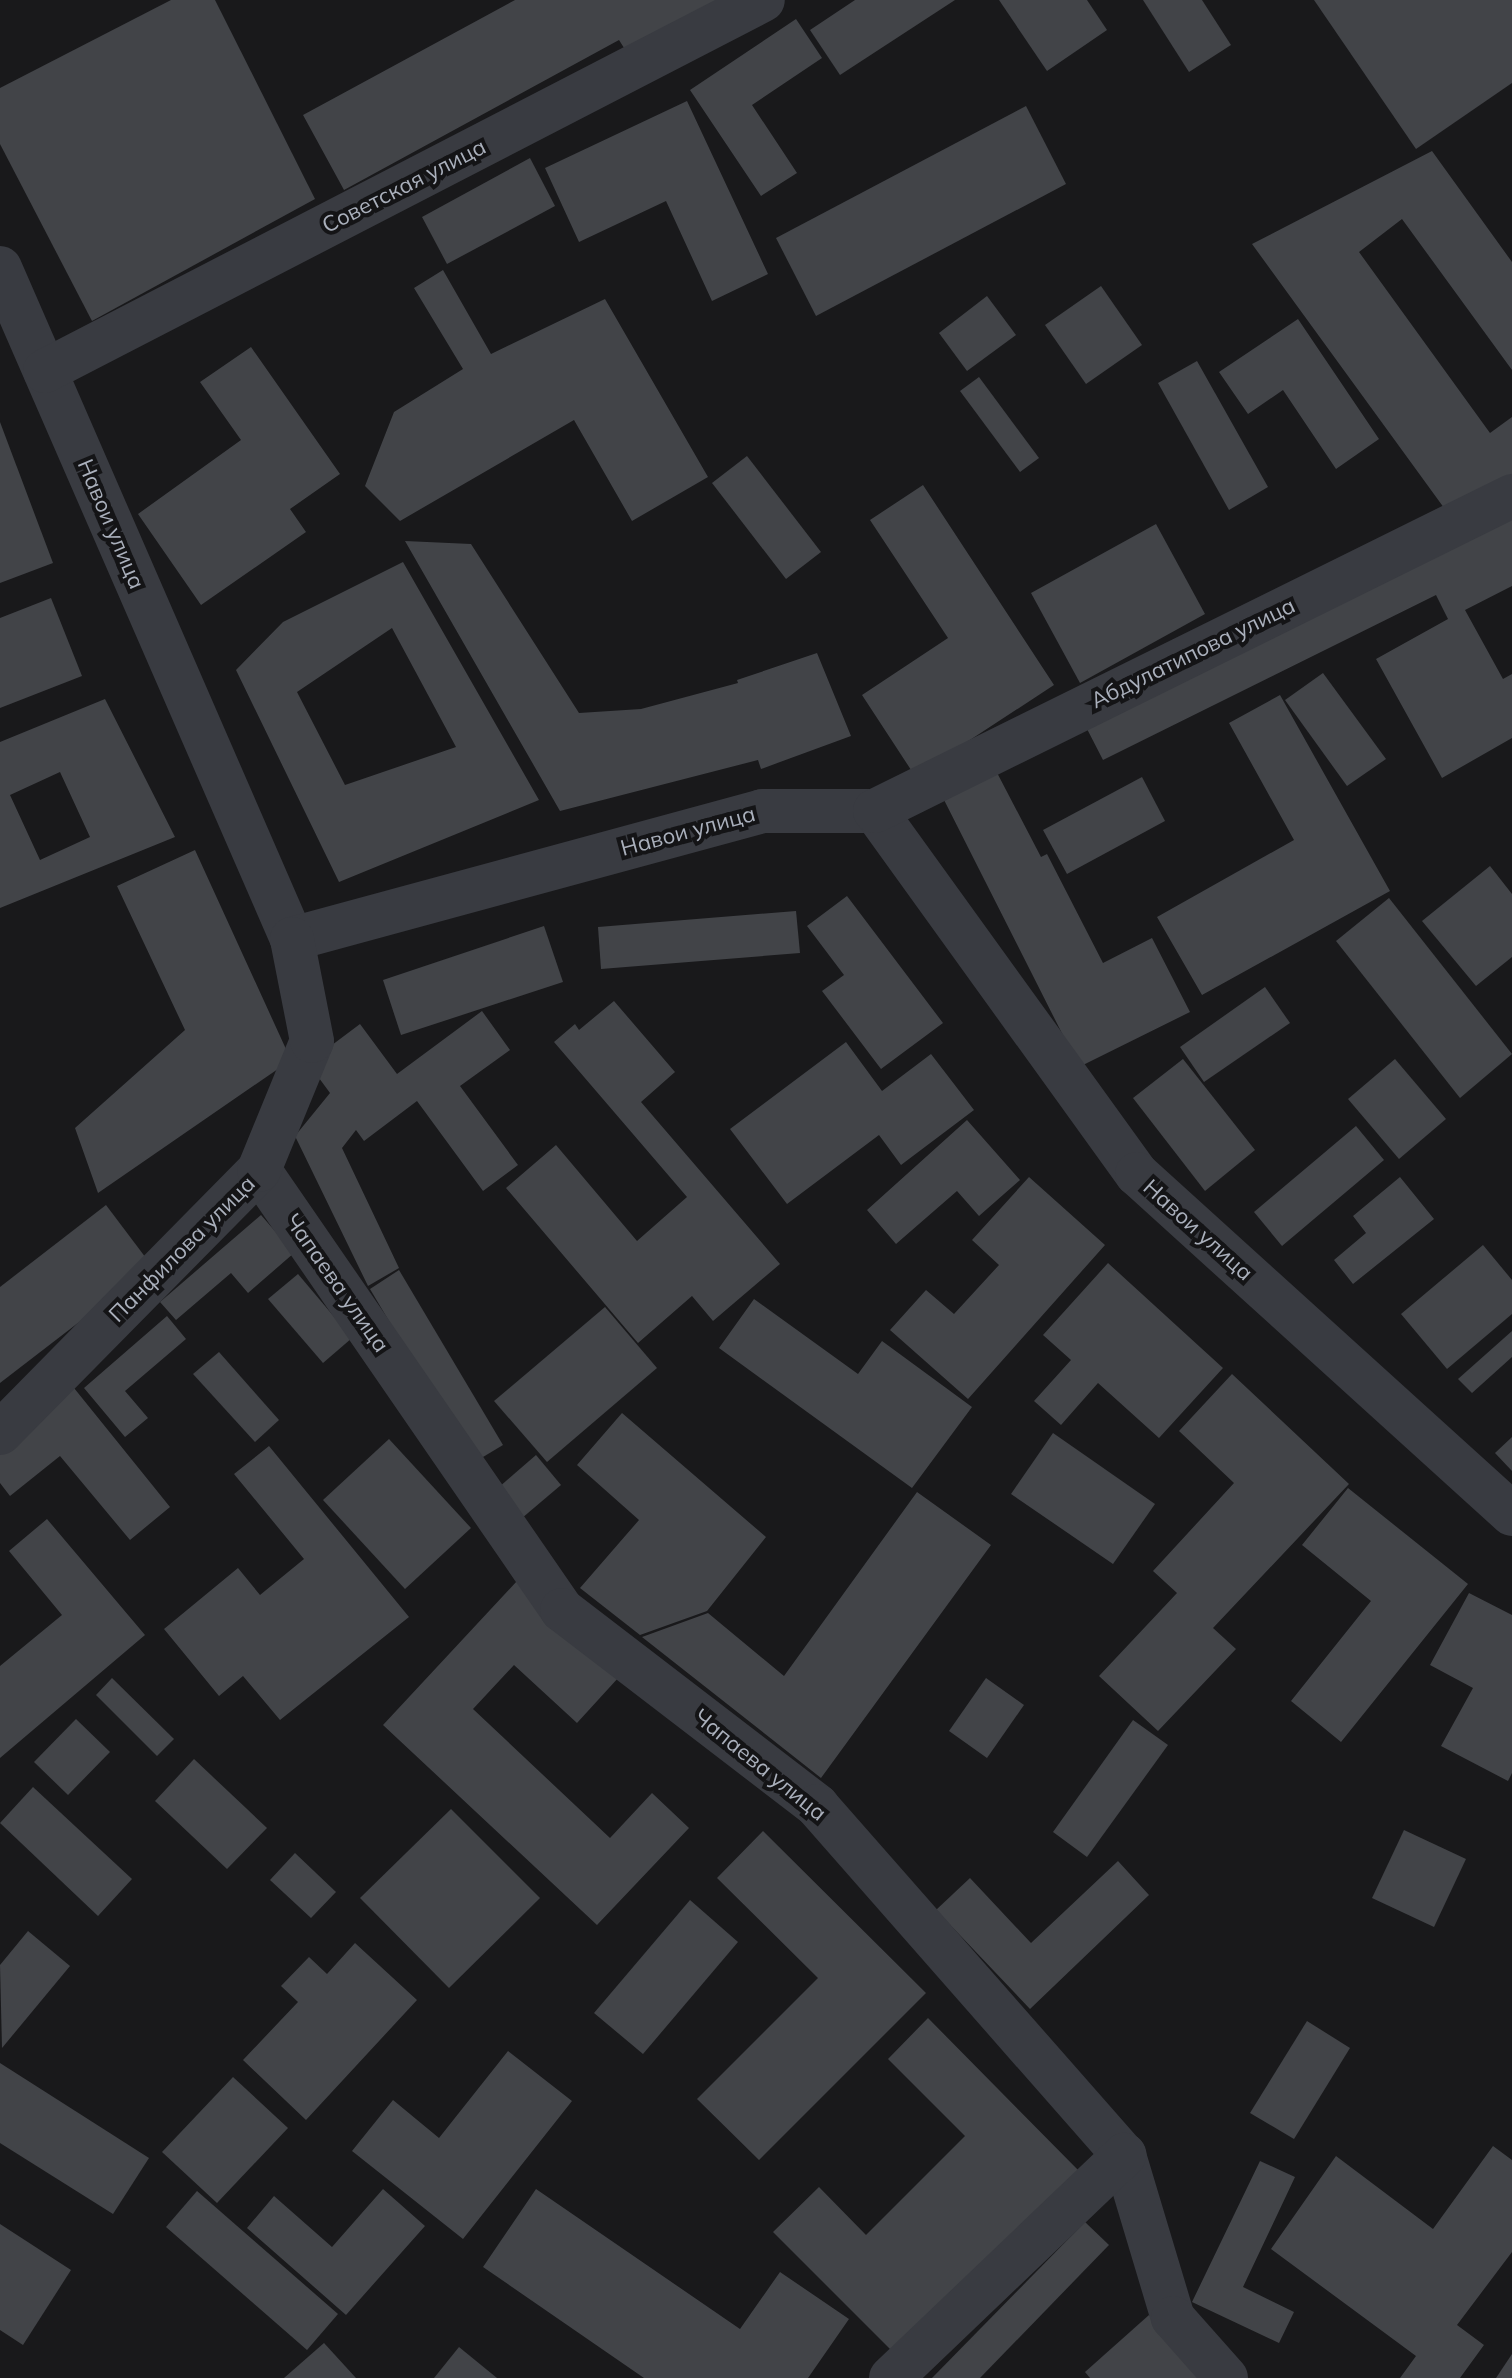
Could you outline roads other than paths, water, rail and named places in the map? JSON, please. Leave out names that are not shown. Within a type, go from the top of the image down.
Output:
[{"type":"street","name":"Советская улица","points":[[45,371],[763,0]]},
{"type":"street","name":"Навои улица","points":[[0,268],[292,939],[762,811],[875,811],[1137,1174],[1512,1514]]},
{"type":"street","name":"Абдулатипова улица","points":[[875,811],[1512,496]]},
{"type":"street","name":"Панфилова улица","points":[[0,1433],[259,1170],[312,1041],[292,939]]},
{"type":"street","name":"Чапаева улица","points":[[259,1170],[562,1610],[817,1806],[1124,2155],[1173,2318],[1226,2378]]},
{"type":"street","points":[[891,2378],[1124,2155]]}]
